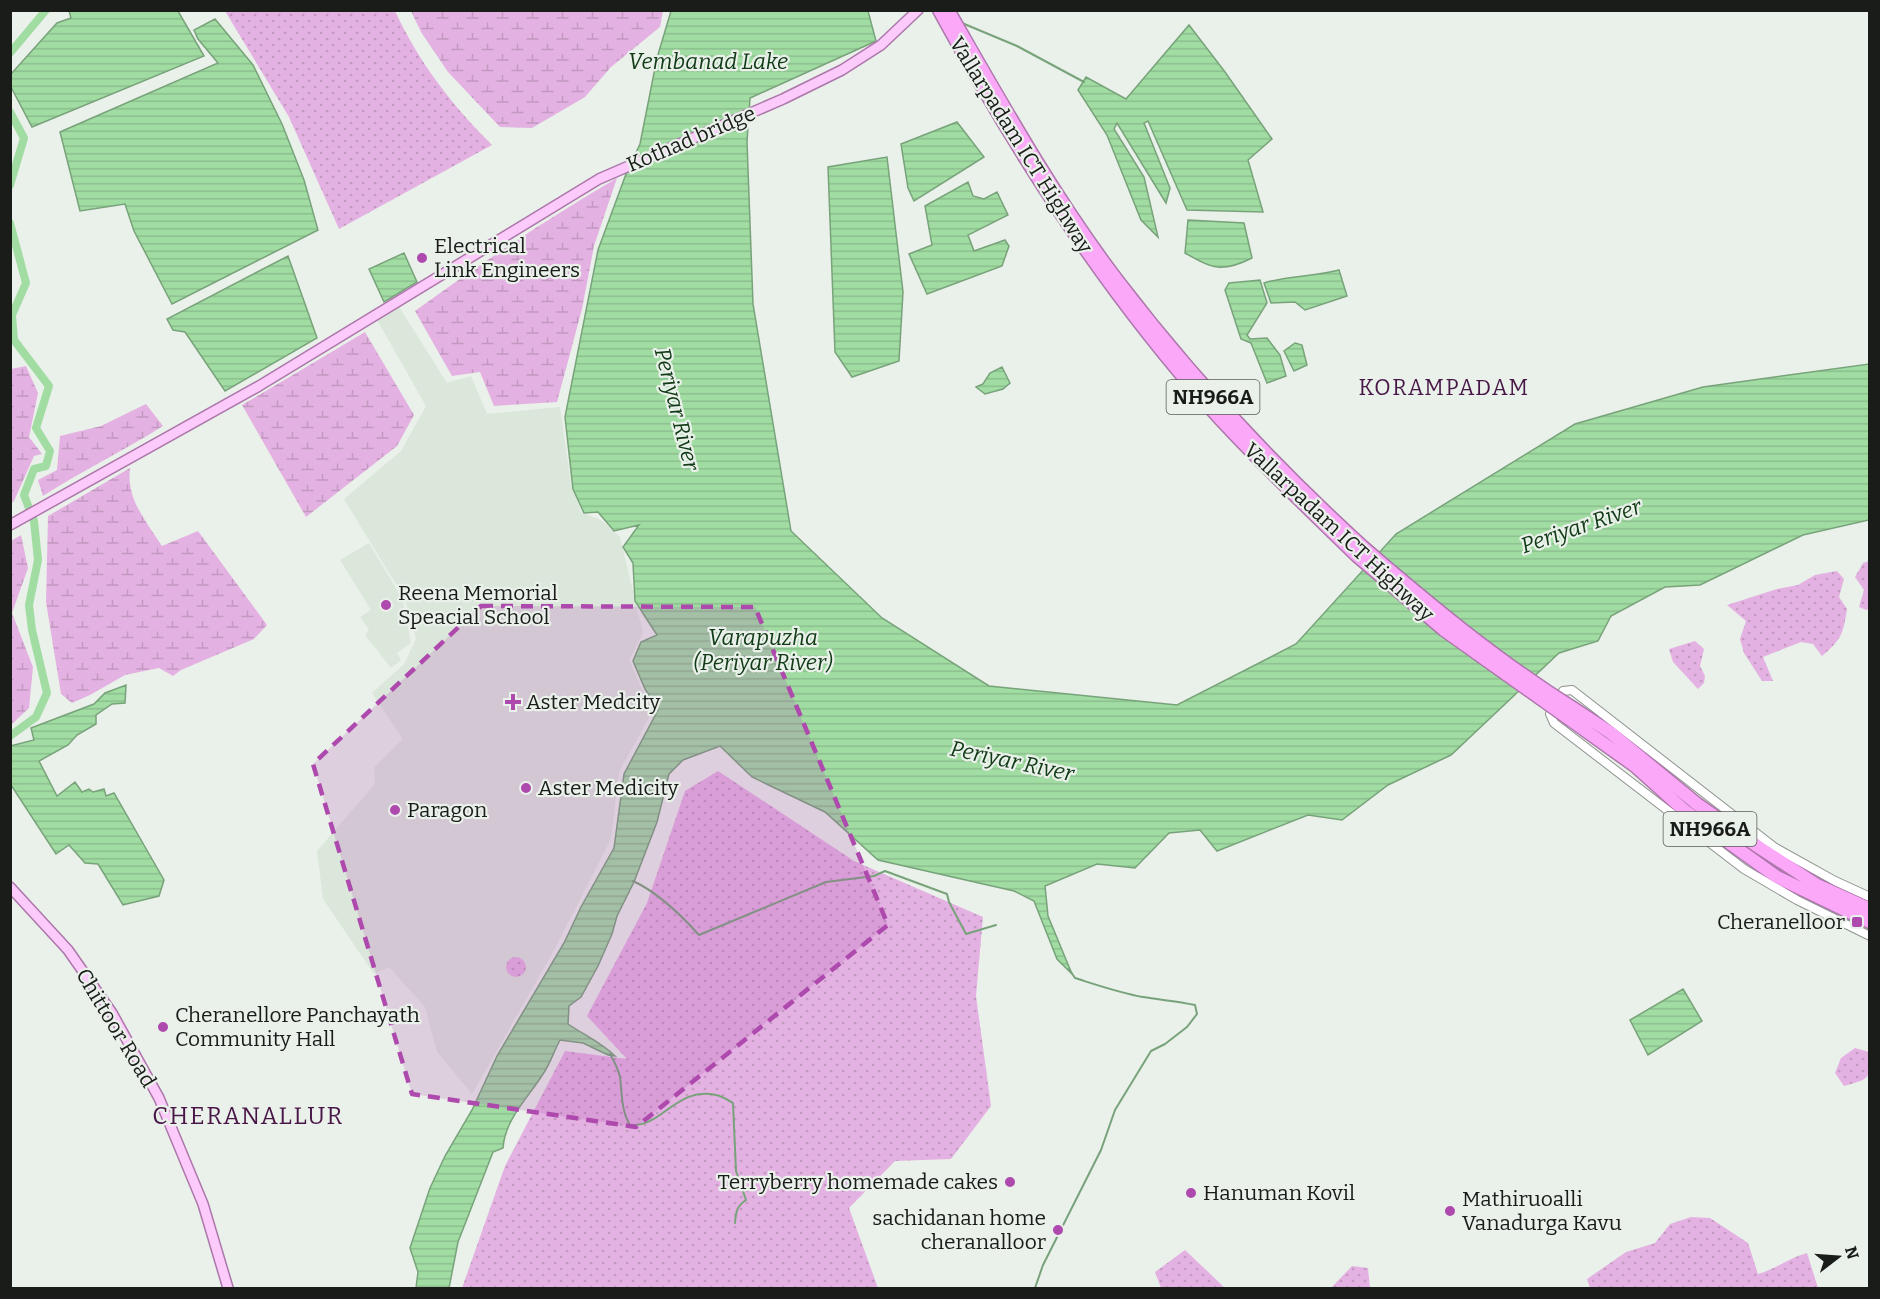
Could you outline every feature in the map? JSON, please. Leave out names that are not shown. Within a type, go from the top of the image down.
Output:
[{"type":"highway","name":"Vallarpadam ICT Highway","points":[[939,10],[985,95],[1026,162],[1145,329],[1208,412],[1275,477],[1360,551]]},
{"type":"highway","name":"Vallarpadam ICT Highway","points":[[948,10],[1079,234],[1229,415],[1360,551],[1443,630],[1569,712],[1635,766],[1685,812],[1777,877],[1869,922]]},
{"type":"highway","points":[[1229,415],[1238,405]]},
{"type":"highway","name":"Vallarpadam ICT Highway","points":[[1569,712],[1611,733],[1697,804],[1760,848],[1817,885],[1869,909]]},
{"type":"main road","name":"Kothad bridge","points":[[10,525],[259,386],[599,179],[783,99],[842,70],[881,45],[918,11]]},
{"type":"main road","name":"Chittoor Road","points":[[10,887],[72,955],[112,1013],[159,1098],[203,1204],[228,1288]]},
{"type":"street","points":[[1869,897],[1773,848],[1604,713],[1572,690],[1563,691],[1550,714],[1554,723],[1744,869],[1804,904],[1869,936]]},
{"type":"highlighted area","points":[[481,606],[755,607],[888,925],[636,1127],[412,1094],[313,764]]},
{"type":"shaded area","name":"Aster Medcity","points":[[398,305],[447,383],[471,376],[487,414],[560,407],[571,484],[581,512],[601,520],[620,537],[643,633],[629,660],[652,712],[619,772],[611,839],[553,952],[472,1094],[437,1052],[425,1007],[389,967],[374,974],[323,899],[317,851],[375,784],[374,768],[403,739],[372,693],[404,664],[416,639],[405,599],[344,499],[401,451],[426,406],[376,318]]},
{"type":"shaded area","name":"Reena Memorial Speacial School","points":[[369,543],[403,600],[411,643],[397,653],[401,660],[391,668],[365,635],[369,630],[360,617],[371,610],[340,560]]},
{"type":"green space","points":[[225,11],[395,11],[415,49],[437,83],[492,145],[339,229],[289,117]]},
{"type":"green space","points":[[411,11],[663,11],[660,27],[611,67],[585,97],[532,128],[500,127],[448,72],[421,32]]},
{"type":"green space","points":[[617,178],[594,246],[582,309],[557,402],[494,406],[480,372],[452,376],[415,311],[565,209]]},
{"type":"green space","points":[[365,332],[414,415],[397,446],[306,517],[242,405]]},
{"type":"green space","points":[[26,366],[38,393],[29,437],[42,454],[34,456],[14,501],[11,503],[11,369]]},
{"type":"green space","points":[[146,404],[163,426],[43,496],[38,480],[57,470],[60,436],[101,426]]},
{"type":"green space","points":[[130,468],[134,500],[162,546],[198,531],[267,625],[254,639],[181,670],[173,676],[159,668],[125,675],[72,703],[61,694],[46,602],[48,516]]},
{"type":"green space","points":[[21,535],[28,568],[12,613],[33,667],[29,708],[11,725],[11,541]]},
{"type":"green space","points":[[1869,561],[1869,609],[1866,610],[1859,607],[1864,590],[1855,577],[1863,563]]},
{"type":"green space","points":[[1837,571],[1844,579],[1839,597],[1847,609],[1843,630],[1838,640],[1822,656],[1813,644],[1801,642],[1763,657],[1773,681],[1762,681],[1744,653],[1740,639],[1746,621],[1727,605],[1777,589],[1798,585],[1815,575]]},
{"type":"green space","points":[[1695,641],[1704,649],[1700,666],[1705,676],[1704,683],[1698,689],[1673,662],[1669,649]]},
{"type":"green space","points":[[718,771],[854,861],[983,917],[976,996],[991,1106],[951,1159],[895,1161],[849,1208],[878,1288],[462,1288],[505,1166],[565,1051],[627,1059],[587,1016],[647,903],[685,791]]},
{"type":"green space","points":[[516,957],[523,960],[526,967],[523,974],[516,977],[509,974],[506,967],[509,960]]},
{"type":"green space","points":[[1855,1048],[1869,1052],[1869,1073],[1864,1079],[1844,1086],[1835,1073],[1841,1058]]},
{"type":"green space","points":[[1691,1217],[1710,1218],[1748,1243],[1758,1274],[1807,1253],[1818,1288],[1590,1288],[1587,1279],[1626,1252],[1655,1243],[1670,1224]]},
{"type":"green space","points":[[1185,1250],[1225,1288],[1161,1288],[1155,1272]]},
{"type":"green space","points":[[1352,1266],[1368,1268],[1370,1288],[1331,1288]]},
{"type":"water","points":[[69,11],[178,11],[204,56],[32,127],[11,87],[11,74],[57,23],[71,18]]},
{"type":"water","name":"Varapuzha (Periyar River)","points":[[671,11],[868,11],[876,41],[750,98],[747,142],[753,304],[791,531],[882,618],[989,686],[1177,705],[1296,644],[1396,534],[1575,424],[1703,387],[1869,364],[1869,520],[1803,535],[1700,585],[1665,587],[1611,616],[1598,641],[1559,653],[1451,755],[1388,785],[1342,820],[1308,815],[1217,851],[1200,830],[1169,833],[1135,868],[1097,864],[1045,886],[1048,916],[1072,974],[1057,959],[1034,901],[1014,891],[878,860],[825,812],[752,777],[720,746],[683,760],[669,774],[657,822],[598,966],[581,997],[569,1006],[568,1024],[615,1056],[583,1043],[560,1040],[545,1070],[513,1118],[503,1148],[493,1152],[458,1242],[449,1288],[416,1288],[418,1272],[410,1248],[430,1188],[445,1156],[472,1110],[497,1056],[564,943],[614,848],[624,774],[658,710],[645,689],[633,661],[641,642],[657,635],[635,601],[633,563],[623,547],[639,525],[614,531],[598,512],[584,513],[573,489],[565,417],[598,250],[626,174],[640,144],[657,58]]},
{"type":"water","points":[[215,19],[253,65],[282,124],[304,180],[318,230],[172,304],[134,231],[125,204],[80,211],[60,132],[218,63],[198,39],[194,30]]},
{"type":"water","points":[[1189,25],[1272,139],[1248,160],[1263,212],[1187,210],[1148,121],[1144,123],[1170,188],[1166,203],[1117,123],[1114,129],[1144,177],[1158,237],[1141,220],[1107,135],[1078,90],[1086,77],[1126,99]]},
{"type":"water","points":[[957,122],[984,157],[914,201],[908,188],[901,144]]},
{"type":"water","points":[[887,157],[903,292],[899,361],[852,377],[835,352],[828,167]]},
{"type":"water","points":[[968,182],[973,196],[984,199],[997,192],[1008,215],[968,235],[974,251],[1005,240],[1009,246],[1002,266],[927,294],[909,254],[932,245],[925,206]]},
{"type":"water","points":[[1188,220],[1244,223],[1252,258],[1233,266],[1218,267],[1203,263],[1185,253]]},
{"type":"water","points":[[404,253],[417,282],[384,302],[369,269]]},
{"type":"water","points":[[288,256],[317,338],[225,391],[185,332],[173,330],[167,319]]},
{"type":"water","points":[[1339,270],[1347,296],[1305,310],[1295,302],[1271,303],[1264,283],[1320,274]]},
{"type":"water","points":[[1260,280],[1267,303],[1247,335],[1250,339],[1267,338],[1280,355],[1286,376],[1267,383],[1251,343],[1241,339],[1225,290],[1229,283]]},
{"type":"water","points":[[1295,343],[1302,345],[1307,365],[1294,371],[1284,351]]},
{"type":"water","points":[[1002,367],[1010,383],[1003,389],[985,394],[976,387],[983,384],[990,373]]},
{"type":"water","points":[[126,685],[125,703],[112,704],[96,715],[96,724],[77,735],[68,745],[39,761],[57,796],[75,782],[82,792],[89,789],[93,792],[104,789],[106,796],[114,793],[164,880],[159,896],[123,905],[98,864],[85,863],[69,845],[56,854],[11,785],[10,746],[34,740],[31,728],[94,704],[105,693]]},
{"type":"water","points":[[1683,989],[1702,1021],[1648,1055],[1630,1020]]},
{"type":"waterway","points":[[10,53],[46,10]]},
{"type":"waterway","points":[[962,23],[1017,46],[1084,82]]},
{"type":"waterway","points":[[10,112],[24,138],[10,185]]},
{"type":"waterway","points":[[10,223],[26,283],[12,315],[14,340],[49,386],[36,428],[50,451],[46,466],[34,469],[24,495],[34,521],[38,560],[29,605],[32,630],[47,693],[36,717],[10,736]]},
{"type":"waterway","points":[[633,881],[651,891],[699,935],[826,882],[874,876],[885,871],[947,894],[966,934],[996,925]]},
{"type":"waterway","points":[[1035,1288],[1043,1265],[1101,1150],[1115,1110],[1151,1051],[1165,1044],[1187,1027],[1197,1014],[1195,1005],[1117,991],[1075,978],[1069,969]]},
{"type":"waterway","points":[[610,1054],[620,1077],[623,1108],[630,1125],[651,1120],[690,1096],[716,1095],[733,1103],[736,1171],[746,1200],[737,1210],[735,1223]]},
{"type":"place","name":"Electrical Link Engineers","points":[[422,258]]},
{"type":"place","name":"Reena Memorial Speacial School","points":[[386,605]]},
{"type":"place","name":"Aster Medcity","points":[[513,702]]},
{"type":"place","name":"Aster Medicity","points":[[526,788]]},
{"type":"place","name":"Paragon","points":[[395,810]]},
{"type":"place","name":"Cheranelloor","points":[[1857,922]]},
{"type":"place","name":"Cheranellore Panchayath Community Hall","points":[[163,1027]]},
{"type":"place","name":"Terryberry homemade cakes","points":[[1010,1182]]},
{"type":"place","name":"Hanuman Kovil","points":[[1191,1193]]},
{"type":"place","name":"Mathiruoalli Vanadurga Kavu","points":[[1450,1211]]},
{"type":"place","name":"sachidanan home cheranalloor","points":[[1058,1230]]},
{"type":"district","name":"KORAMPADAM","points":[[1444,387]]},
{"type":"district","name":"CHERANALLUR","points":[[248,1116]]},
{"type":"water label","name":"Vembanad Lake","points":[[708,61]]},
{"type":"water label","name":"Periyar River","points":[[677,409]]},
{"type":"water label","name":"Periyar River","points":[[1581,526]]},
{"type":"water label","name":"Periyar River","points":[[1012,761]]}]
